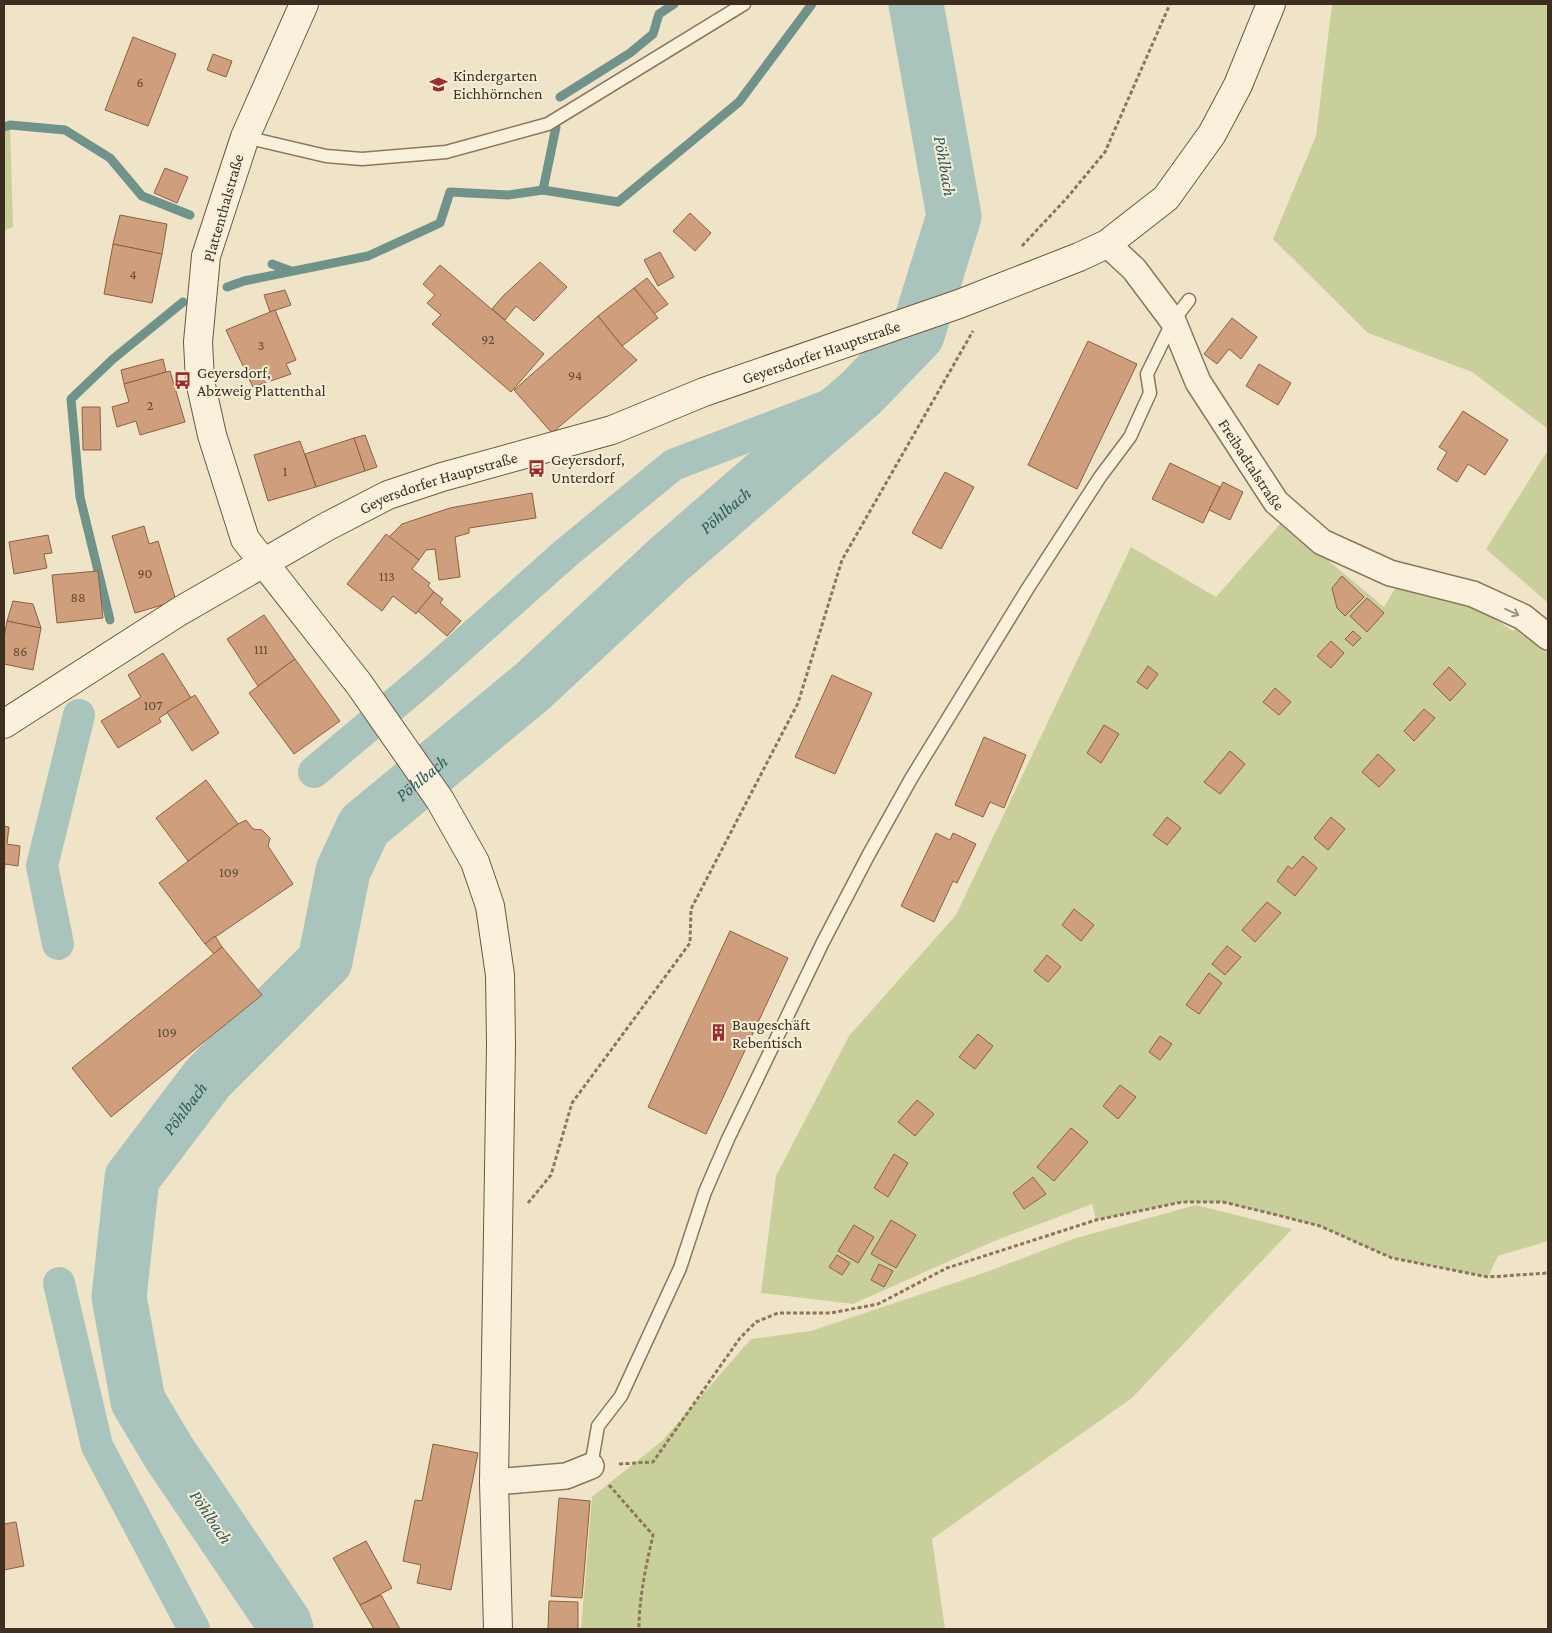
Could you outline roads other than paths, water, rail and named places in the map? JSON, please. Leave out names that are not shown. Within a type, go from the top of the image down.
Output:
[{"type":"main road","name":"Plattenthalstraße","points":[[304,4],[245,137],[206,256],[198,342],[200,381],[212,435],[245,539],[359,684],[440,800],[475,862],[490,906],[500,975],[501,1045],[494,1482],[498,1629]]},
{"type":"main road","name":"Geyersdorfer Hauptstraße","points":[[4,724],[180,611],[326,527],[388,495],[451,474],[612,430],[704,392],[959,304],[1079,257],[1107,244],[1166,198],[1212,134],[1238,85],[1271,4]]},
{"type":"street","name":"Freibadtalstraße","points":[[1107,244],[1134,268],[1174,321],[1198,382],[1276,502],[1322,542],[1390,573],[1473,594],[1523,617],[1548,637]]},
{"type":"street","points":[[494,1482],[566,1476],[591,1466]]},
{"type":"lane","points":[[245,137],[326,156],[362,159],[446,152],[548,124],[744,4]]},
{"type":"lane","points":[[591,1466],[598,1426],[621,1396],[680,1268],[705,1192],[728,1138],[869,854],[912,777],[1028,588],[1100,477],[1130,437],[1150,393],[1147,374],[1174,321],[1189,300]]},
{"type":"waterway","points":[[560,97],[630,53],[653,34],[659,14],[674,4]]},
{"type":"waterway","points":[[227,287],[244,281],[368,256],[440,223],[450,192],[508,195],[543,190],[618,202],[739,102],[812,4]]},
{"type":"waterway","name":"Pöhlbach","points":[[286,1629],[284,1623],[169,1453],[138,1401],[119,1297],[132,1178],[208,1078],[325,961],[343,871],[364,826],[533,686],[668,560],[861,393],[917,335],[954,216],[916,4]]},
{"type":"waterway","points":[[4,127],[10,125],[65,130],[110,158],[142,196],[190,215]]},
{"type":"waterway","points":[[543,190],[556,127]]},
{"type":"waterway","points":[[272,264],[291,271]]},
{"type":"waterway","points":[[110,620],[80,497],[71,399],[113,359],[183,302]]},
{"type":"waterway","points":[[314,772],[429,675],[566,553],[673,465],[861,393]]},
{"type":"waterway","points":[[58,944],[42,866],[79,715]]},
{"type":"waterway","points":[[59,1283],[97,1446],[194,1629]]},
{"type":"place","name":"Kindergarten Eichhörnchen","points":[[439,84]]},
{"type":"place","name":"Geyersdorf, Abzweig Plattenthal","points":[[183,381]]},
{"type":"place","name":"Geyersdorf, Unterdorf","points":[[537,468]]},
{"type":"place","name":"Baugeschäft Rebentisch","points":[[718,1033]]}]
